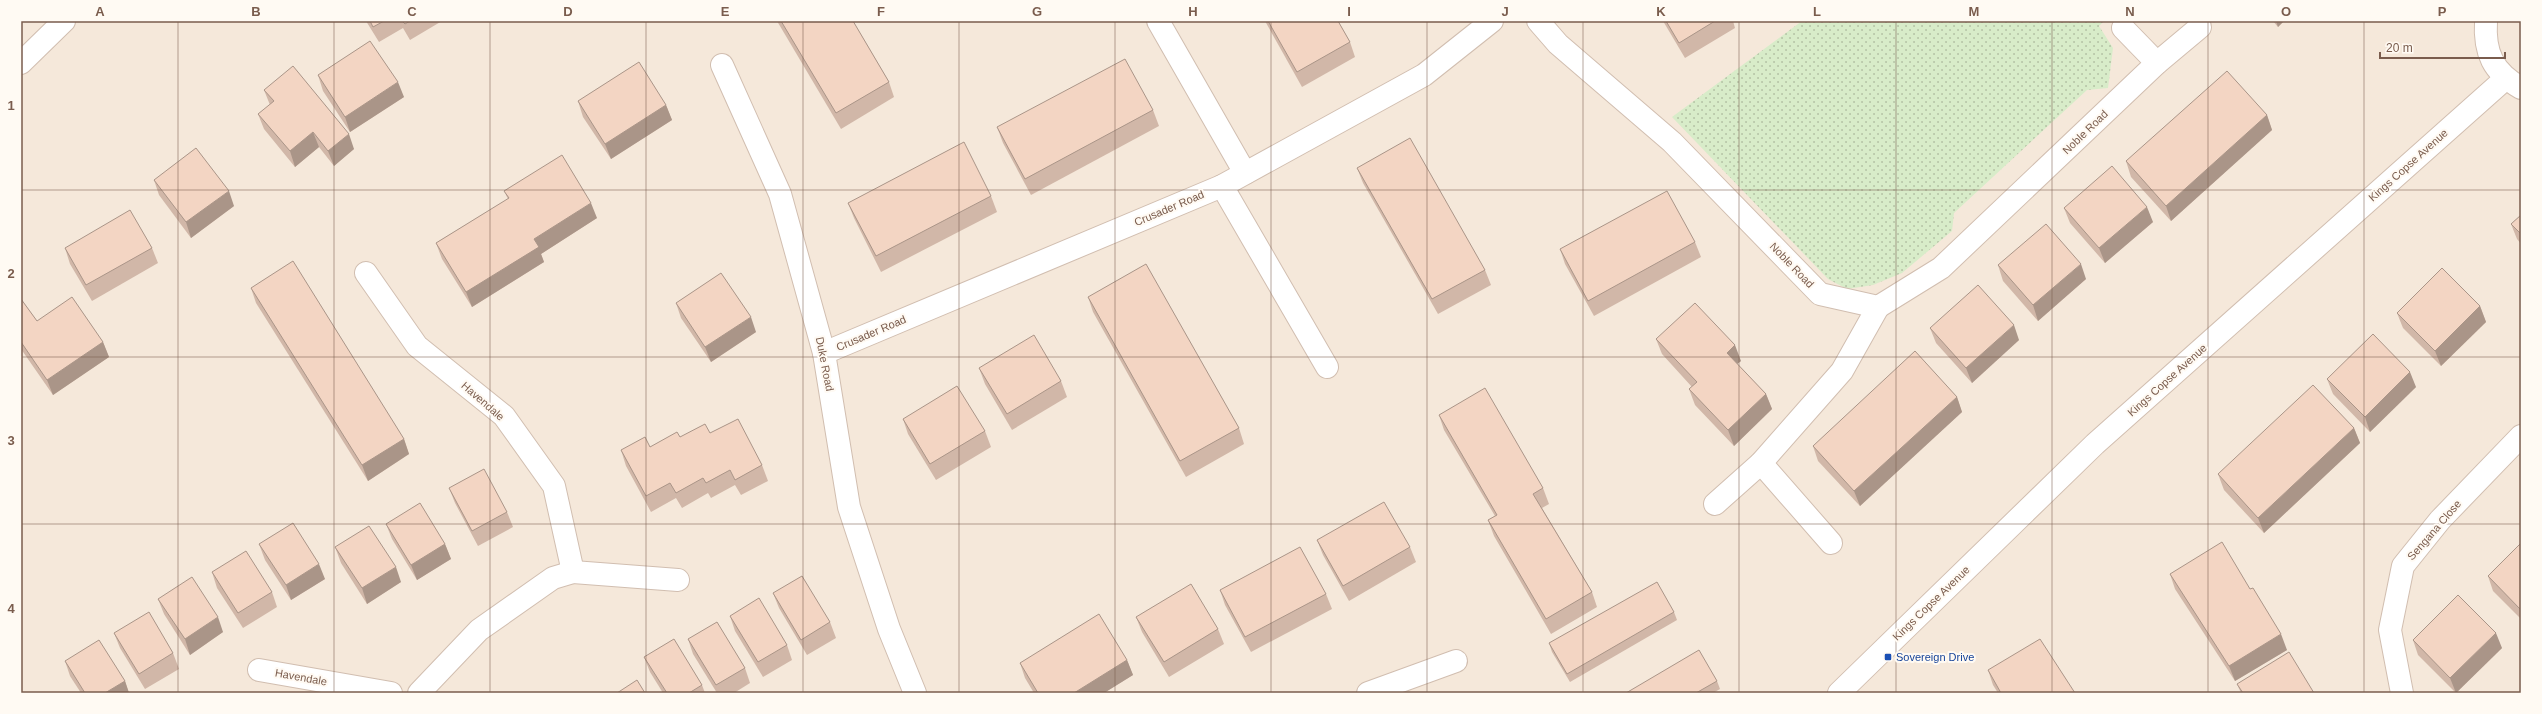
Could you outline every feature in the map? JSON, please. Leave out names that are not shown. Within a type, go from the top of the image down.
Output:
[{"type":"street","points":[[21,63],[64,21]]},
{"type":"street","points":[[1158,21],[1245,173]]},
{"type":"street","name":"Crusader Road","points":[[824,353],[1222,186],[1424,75],[1492,21]]},
{"type":"street","name":"Noble Road","points":[[1538,21],[1558,44],[1672,142],[1820,294],[1878,307],[1941,268],[2157,63],[2200,27]]},
{"type":"street","points":[[2486,21],[2484,40],[2491,61],[2513,84]]},
{"type":"street","points":[[2123,28],[2157,63]]},
{"type":"street","name":"Duke Road","points":[[722,65],[780,194],[824,353],[849,507],[889,629],[915,693]]},
{"type":"street","name":"Kings Copse Avenue","points":[[1839,693],[2095,444],[2513,84]]},
{"type":"street","points":[[1222,186],[1327,367]]},
{"type":"street","name":"Havendale","points":[[366,273],[417,346],[504,416],[554,486],[573,572]]},
{"type":"street","points":[[1715,504],[1762,463],[1842,371],[1878,307]]},
{"type":"street","name":"Sengana Close","points":[[2402,693],[2390,630],[2403,566],[2440,520],[2521,436]]},
{"type":"street","points":[[1762,463],[1830,543]]},
{"type":"street","points":[[419,693],[478,630],[553,578],[573,572],[678,580]]},
{"type":"street","points":[[1368,693],[1456,660]]},
{"type":"street","name":"Havendale","points":[[259,670],[391,693]]},
{"type":"shaded area","points":[[21,21],[2521,21],[2521,693],[21,693]]},
{"type":"green space","points":[[1802,21],[2104,21],[2099,26],[2113,48],[2108,88],[2087,90],[1954,213],[1952,231],[1902,273],[1873,285],[1847,289],[1828,279],[1672,117]]},
{"type":"building","points":[[370,21],[384,21],[373,27]]},
{"type":"building","points":[[402,21],[410,21],[405,24]]},
{"type":"building","points":[[781,21],[853,21],[889,82],[836,113]]},
{"type":"building","points":[[1268,21],[1338,21],[1350,42],[1297,72]]},
{"type":"building","points":[[1666,21],[1715,21],[1679,43]]},
{"type":"building","points":[[370,41],[398,82],[345,117],[318,75]]},
{"type":"building","points":[[1125,59],[1153,110],[1025,179],[997,127]]},
{"type":"building","points":[[639,62],[666,105],[605,144],[578,101]]},
{"type":"building","points":[[293,66],[349,134],[328,151],[313,132],[290,151],[258,114],[274,101],[264,90]]},
{"type":"building","points":[[2227,71],[2267,115],[2166,206],[2126,161]]},
{"type":"building","points":[[1410,138],[1485,270],[1432,299],[1357,168]]},
{"type":"building","points":[[964,142],[991,196],[876,256],[848,203]]},
{"type":"building","points":[[196,148],[229,191],[186,222],[154,180]]},
{"type":"building","points":[[562,155],[591,203],[534,239],[539,247],[466,292],[436,243],[509,198],[504,191]]},
{"type":"building","points":[[2112,166],[2147,207],[2099,248],[2064,208]]},
{"type":"building","points":[[1667,191],[1695,242],[1588,301],[1560,249]]},
{"type":"building","points":[[130,210],[152,248],[86,285],[65,248]]},
{"type":"building","points":[[2521,215],[2521,234],[2511,224]]},
{"type":"building","points":[[2046,224],[2081,264],[2033,305],[1998,265]]},
{"type":"building","points":[[293,261],[404,439],[362,465],[251,288]]},
{"type":"building","points":[[1146,264],[1239,428],[1180,461],[1088,297]]},
{"type":"building","points":[[2442,268],[2480,306],[2435,351],[2397,313]]},
{"type":"building","points":[[721,273],[751,317],[705,347],[676,303]]},
{"type":"building","points":[[1978,285],[2014,325],[1966,368],[1930,328]]},
{"type":"building","points":[[72,297],[103,342],[47,380],[21,342],[21,299],[37,321]]},
{"type":"building","points":[[1695,303],[1735,345],[1727,353],[1766,394],[1728,430],[1689,389],[1697,382],[1656,339]]},
{"type":"building","points":[[2373,334],[2410,372],[2365,417],[2327,379]]},
{"type":"building","points":[[1034,335],[1061,381],[1007,414],[979,368]]},
{"type":"building","points":[[1915,351],[1957,397],[1854,491],[1813,446]]},
{"type":"building","points":[[2313,385],[2354,428],[2258,518],[2218,474]]},
{"type":"building","points":[[957,386],[985,431],[930,464],[903,419]]},
{"type":"building","points":[[1485,388],[1543,488],[1533,494],[1592,592],[1546,619],[1488,520],[1497,515],[1439,415]]},
{"type":"building","points":[[738,419],[762,465],[735,480],[730,470],[706,483],[703,478],[676,493],[670,483],[646,496],[621,450],[645,437],[650,447],[677,432],[680,437],[705,424],[710,433]]},
{"type":"building","points":[[484,469],[507,512],[472,531],[449,488]]},
{"type":"building","points":[[1384,502],[1410,547],[1343,586],[1317,540]]},
{"type":"building","points":[[420,503],[445,544],[411,565],[386,524]]},
{"type":"building","points":[[293,523],[319,564],[286,585],[259,544]]},
{"type":"building","points":[[369,526],[396,567],[362,588],[335,547]]},
{"type":"building","points":[[2222,542],[2250,589],[2253,588],[2281,634],[2229,666],[2170,574]]},
{"type":"building","points":[[2521,543],[2521,610],[2488,576]]},
{"type":"building","points":[[1300,547],[1326,594],[1245,637],[1220,590]]},
{"type":"building","points":[[246,551],[272,592],[238,613],[212,572]]},
{"type":"building","points":[[802,576],[830,622],[801,640],[773,593]]},
{"type":"building","points":[[192,577],[218,617],[185,639],[158,599]]},
{"type":"building","points":[[1657,582],[1674,612],[1567,674],[1549,643]]},
{"type":"building","points":[[1191,584],[1218,629],[1164,662],[1136,617]]},
{"type":"building","points":[[2458,595],[2496,633],[2450,678],[2413,640]]},
{"type":"building","points":[[759,598],[787,645],[758,662],[730,616]]},
{"type":"building","points":[[149,612],[173,653],[139,674],[114,633]]},
{"type":"building","points":[[1099,614],[1127,660],[1074,693],[1038,693],[1020,663]]},
{"type":"building","points":[[717,622],[745,668],[716,685],[688,639]]},
{"type":"building","points":[[674,639],[702,685],[689,693],[667,693],[644,657]]},
{"type":"building","points":[[2040,639],[2075,693],[2001,693],[1988,670]]},
{"type":"building","points":[[99,640],[125,681],[105,693],[85,693],[65,661]]},
{"type":"building","points":[[1699,650],[1717,681],[1696,693],[1626,693]]},
{"type":"building","points":[[2289,652],[2314,693],[2243,693],[2237,684]]},
{"type":"building","points":[[637,680],[645,693],[617,693]]},
{"type":"place","name":"Sovereign Drive","points":[[1888,657]]}]
